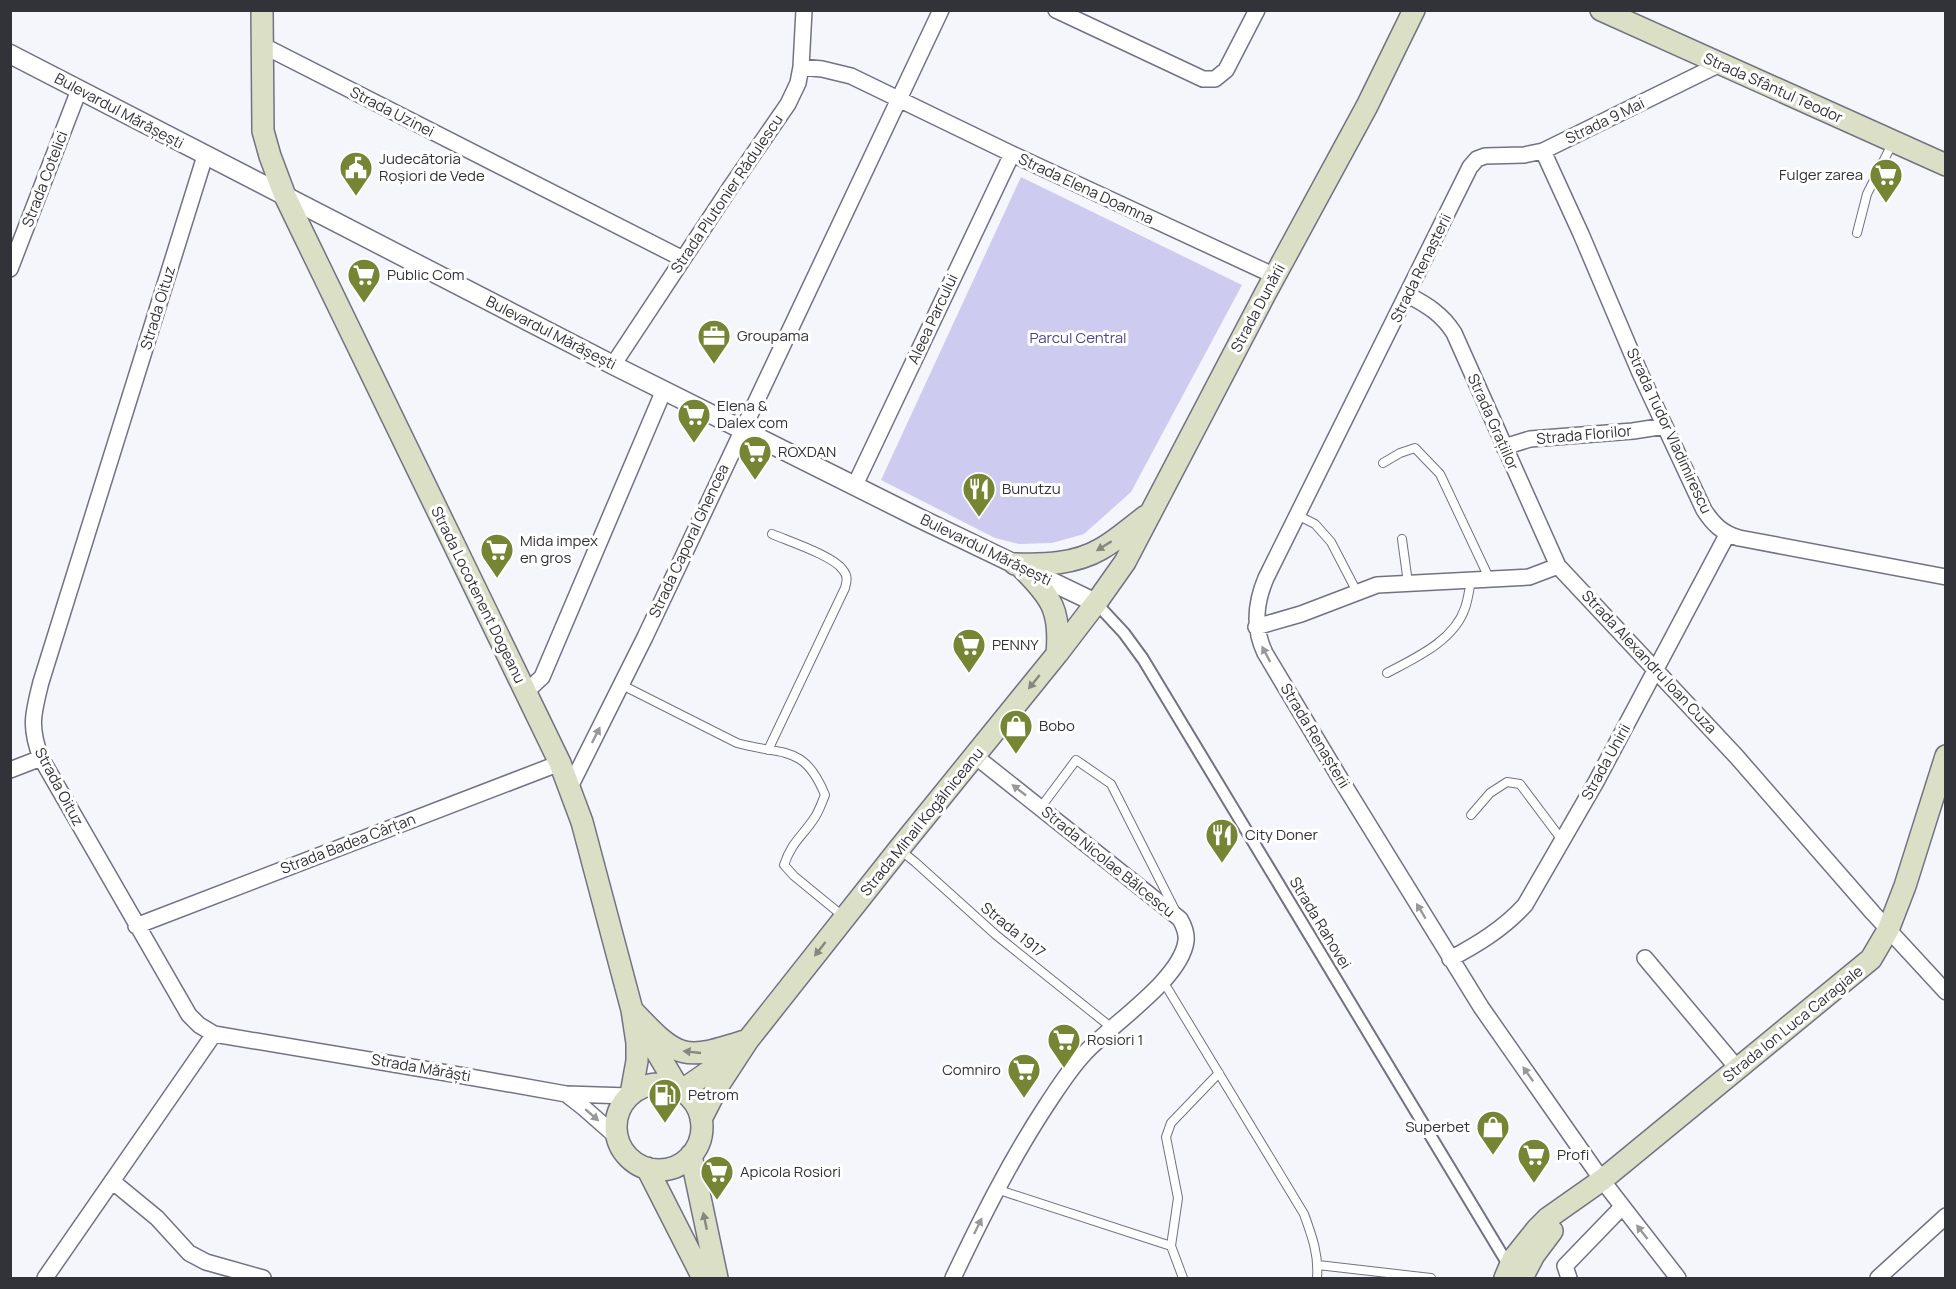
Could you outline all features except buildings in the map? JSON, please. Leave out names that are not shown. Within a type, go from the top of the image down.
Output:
[{"type":"main road","name":"Strada Locotenent Dogeanu","points":[[262,10],[263,131],[285,196],[560,763],[582,822],[632,1010],[637,1061],[630,1095]]},
{"type":"main road","name":"Strada Dunării","points":[[1096,603],[1125,562],[1367,106],[1414,10]]},
{"type":"main road","name":"Strada Sfântul Teodor","points":[[1600,10],[1946,165]]},
{"type":"main road","points":[[1019,566],[1079,559],[1101,549],[1151,512]]},
{"type":"main road","points":[[1019,566],[1046,593],[1053,607],[1058,629],[1057,654]]},
{"type":"main road","name":"Strada Mihail Kogălniceanu","points":[[701,1119],[718,1086],[748,1040],[1096,603]]},
{"type":"main road","name":"Strada Ion Luca Caragiale","points":[[1517,1272],[1594,1187],[1863,966],[1878,949],[1905,886],[1946,756]]},
{"type":"main road","name":"Strada Locotenent Dogeanu","points":[[632,1010],[680,1090]]},
{"type":"main road","points":[[632,1010],[662,1041],[674,1049],[689,1054],[703,1054],[748,1040]]},
{"type":"main road","name":"Strada Mihail Kogălniceanu","points":[[680,1090],[725,1061],[748,1040]]},
{"type":"main road","points":[[654,1084],[666,1084],[680,1090],[697,1106],[701,1119],[698,1144],[691,1155],[682,1163],[671,1168],[647,1167],[634,1161],[623,1151],[617,1137],[618,1114],[623,1103],[642,1087],[654,1084]]},
{"type":"main road","points":[[691,1155],[717,1278]]},
{"type":"main road","points":[[647,1167],[697,1273]]},
{"type":"street","name":"Strada Plutonier Rădulescu","points":[[613,365],[788,104],[798,83],[801,68],[804,10]]},
{"type":"street","points":[[899,99],[941,10]]},
{"type":"street","points":[[1056,10],[1203,79],[1215,79],[1226,69],[1257,10]]},
{"type":"street","name":"Strada Uzinei","points":[[262,45],[683,259]]},
{"type":"street","name":"Bulevardul Mărășești","points":[[10,54],[613,365],[916,517],[1096,603]]},
{"type":"street","name":"Strada 9 Mai","points":[[1485,156],[1524,155],[1543,151],[1718,64]]},
{"type":"street","name":"Strada Elena Doamna","points":[[801,68],[822,69],[850,76],[1275,276]]},
{"type":"street","name":"Strada Cotelici","points":[[10,269],[79,90]]},
{"type":"street","name":"Strada Caporal Ghencea","points":[[570,787],[621,685],[899,99]]},
{"type":"street","name":"Strada Tudor Vladimirescu","points":[[1543,151],[1640,372],[1704,510],[1713,523],[1727,535]]},
{"type":"street","name":"Aleea Parcului","points":[[855,485],[1012,154]]},
{"type":"street","name":"Strada Oituz","points":[[206,156],[32,717],[33,738],[40,758],[136,926],[189,1015],[199,1025],[214,1034]]},
{"type":"street","name":"Strada Renașterii","points":[[1485,156],[1477,159],[1470,167],[1297,515],[1261,590],[1256,627],[1259,640],[1271,663],[1450,959],[1594,1187],[1622,1207],[1678,1278]]},
{"type":"street","name":"Strada Grațiilor","points":[[1408,294],[1445,318],[1454,333],[1557,566]]},
{"type":"street","points":[[526,692],[542,677],[664,390]]},
{"type":"street","name":"Strada Florilor","points":[[1504,447],[1530,439],[1633,431],[1665,426]]},
{"type":"street","points":[[1727,535],[1946,577]]},
{"type":"street","name":"Strada Unirii","points":[[1450,959],[1488,938],[1525,905],[1596,782],[1727,535]]},
{"type":"street","points":[[1256,627],[1301,614],[1377,585],[1529,577],[1557,566]]},
{"type":"street","name":"Strada Alexandru Ioan Cuza","points":[[1557,566],[1736,756],[1888,930],[1946,992]]},
{"type":"street","name":"Strada Rahovei","points":[[1096,603],[1143,658],[1517,1272]]},
{"type":"street","name":"Strada Nicolae Bălcescu","points":[[953,1278],[996,1189],[1062,1082],[1083,1055],[1163,981],[1182,953],[1185,944],[1185,929],[1180,919],[975,756]]},
{"type":"street","points":[[10,770],[40,758]]},
{"type":"street","name":"Strada Badea Cârțan","points":[[136,926],[560,763]]},
{"type":"street","points":[[1644,958],[1738,1069]]},
{"type":"street","points":[[45,1278],[214,1034]]},
{"type":"street","name":"Strada Mărăști","points":[[214,1034],[566,1094],[630,1095]]},
{"type":"street","points":[[566,1094],[617,1137]]},
{"type":"street","points":[[112,1181],[157,1218],[189,1253],[207,1262],[263,1278]]},
{"type":"street","points":[[1569,1278],[1565,1266],[1622,1207]]},
{"type":"street","points":[[1878,1278],[1946,1216]]},
{"type":"lane","points":[[1857,233],[1867,194],[1893,142]]},
{"type":"lane","points":[[1383,464],[1400,453],[1415,448],[1440,474],[1490,580]]},
{"type":"lane","points":[[1297,515],[1315,524],[1331,542],[1357,592]]},
{"type":"lane","points":[[768,750],[845,588],[847,579],[844,570],[834,561],[772,534]]},
{"type":"lane","points":[[1402,539],[1408,583]]},
{"type":"lane","points":[[1387,673],[1415,658],[1441,640],[1465,609],[1471,581]]},
{"type":"lane","points":[[621,685],[737,743],[788,753],[803,762],[817,776],[825,795],[816,816],[788,852],[784,865],[794,876],[845,917]]},
{"type":"lane","points":[[1041,807],[1076,760],[1111,784],[1180,919]]},
{"type":"lane","points":[[1472,815],[1490,793],[1507,782],[1520,784],[1562,840]]},
{"type":"lane","name":"Strada 1917","points":[[899,849],[996,935],[1112,1028]]},
{"type":"lane","points":[[1163,981],[1304,1214],[1315,1244],[1317,1278]]},
{"type":"lane","points":[[1183,1278],[1172,1246],[1178,1198],[1166,1137],[1171,1123],[1219,1073]]},
{"type":"lane","points":[[996,1189],[1172,1246]]},
{"type":"lane","points":[[1318,1265],[1431,1278]]},
{"type":"green space","name":"Parcul Central","points":[[1021,177],[1242,285],[1131,492],[1084,534],[1052,543],[1019,544],[995,538],[881,480]]},
{"type":"place","name":"Judecătoria Roșiori de Vede","points":[[356,197]]},
{"type":"place","name":"Fulger zarea","points":[[1886,204]]},
{"type":"place","name":"Public Com","points":[[364,304]]},
{"type":"place","name":"Groupama","points":[[714,365]]},
{"type":"place","name":"Elena & Dalex com","points":[[694,444]]},
{"type":"place","name":"ROXDAN","points":[[755,481]]},
{"type":"place","name":"Bunutzu","points":[[979,518]]},
{"type":"place","name":"Mida impex en gros","points":[[497,579]]},
{"type":"place","name":"PENNY","points":[[969,674]]},
{"type":"place","name":"Bobo","points":[[1016,755]]},
{"type":"place","name":"City Doner","points":[[1222,864]]},
{"type":"place","name":"Rosiori 1","points":[[1064,1069]]},
{"type":"place","name":"Comniro","points":[[1024,1099]]},
{"type":"place","name":"Petrom","points":[[665,1124]]},
{"type":"place","name":"Superbet","points":[[1493,1156]]},
{"type":"place","name":"Profi","points":[[1534,1184]]},
{"type":"place","name":"Apicola Rosiori","points":[[717,1201]]}]
